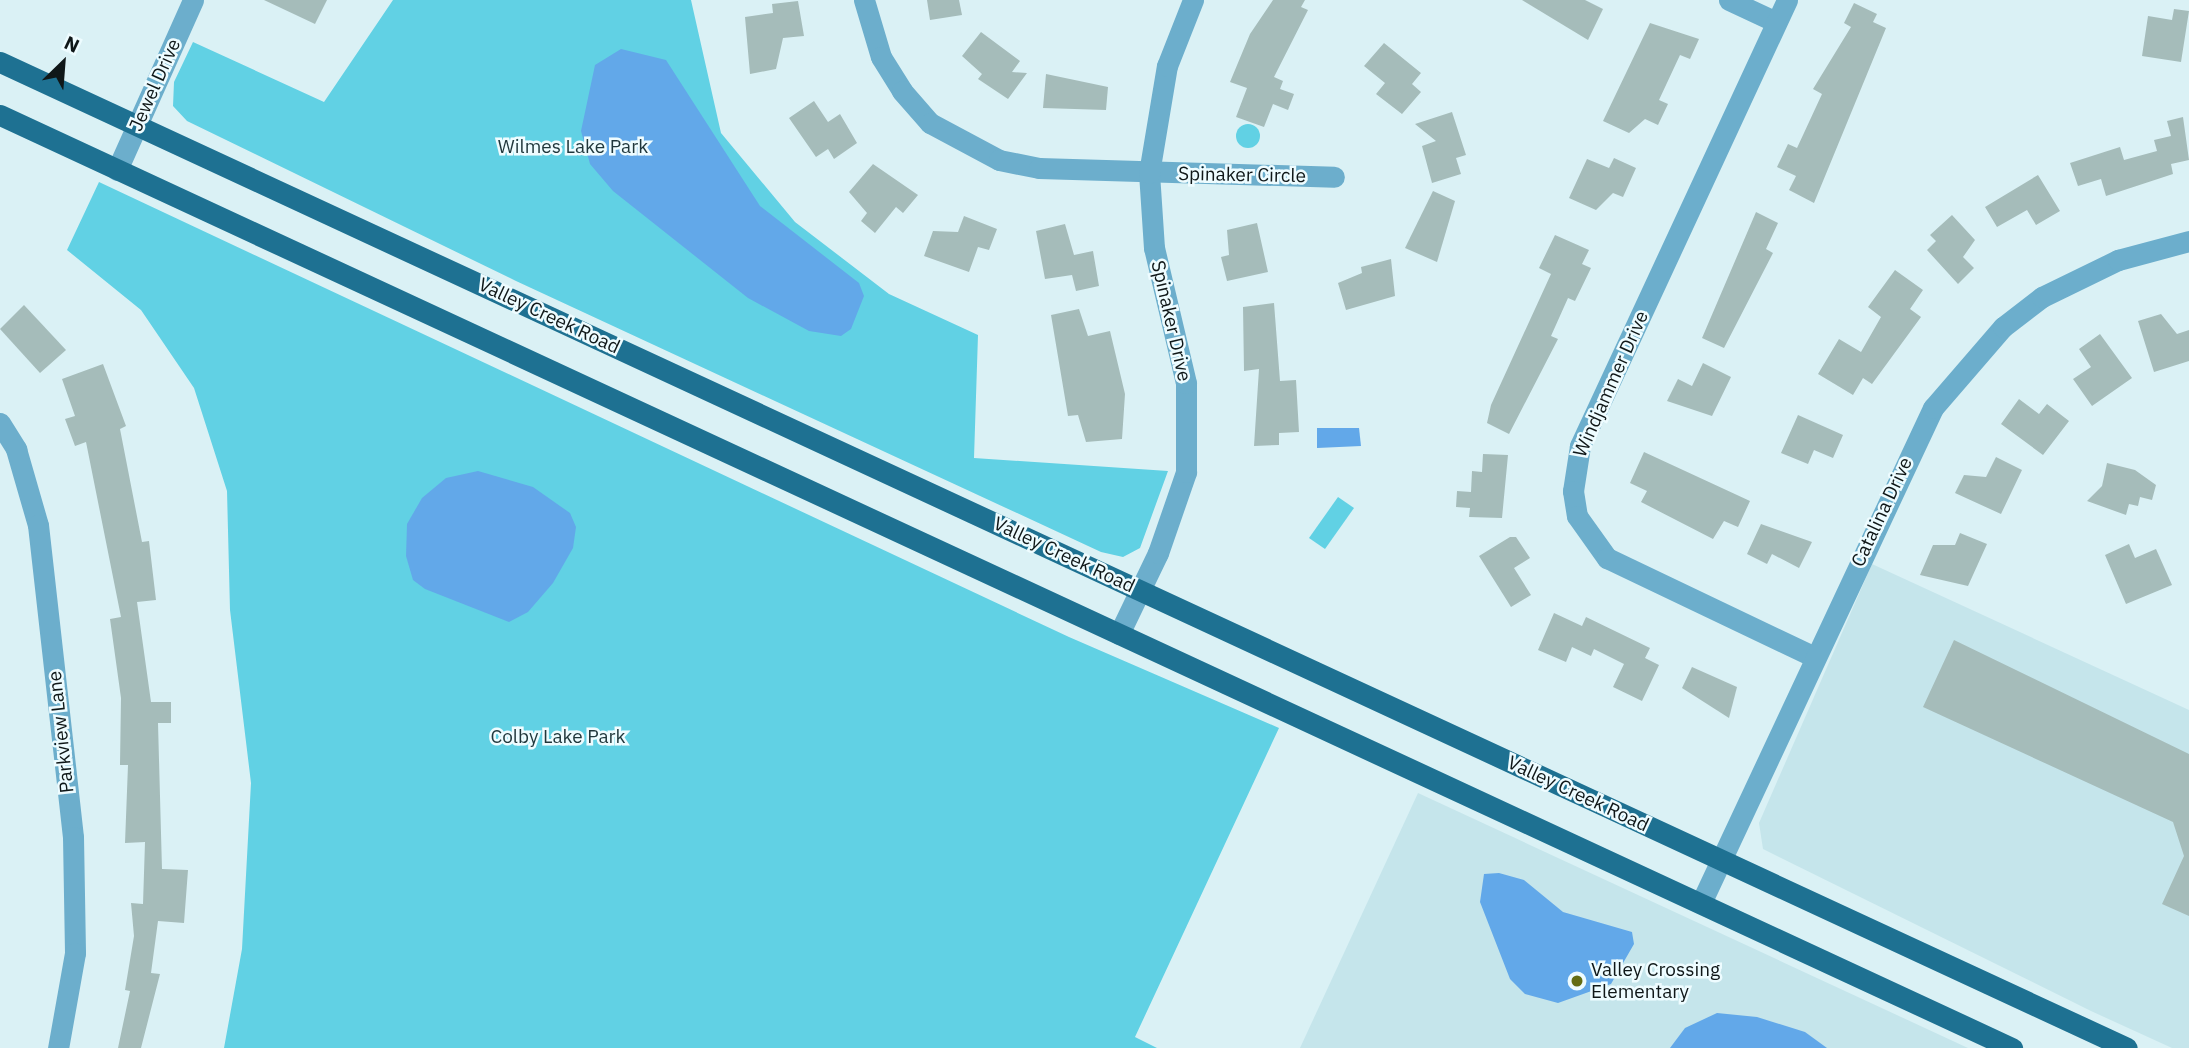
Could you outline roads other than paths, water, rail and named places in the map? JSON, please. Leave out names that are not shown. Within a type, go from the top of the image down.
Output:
[{"type":"main road","name":"Valley Creek Road","points":[[0,62],[2127,1048]]},
{"type":"main road","points":[[0,116],[2012,1048]]},
{"type":"street","name":"Jewel Drive","points":[[117,170],[194,0]]},
{"type":"street","name":"Spinaker Circle","points":[[864,0],[881,57],[902,91],[930,123],[964,145],[1039,168],[1334,177]]},
{"type":"street","name":"Spinaker Drive","points":[[1119,634],[1175,508],[1190,432],[1186,383],[1154,248],[1149,173],[1167,66],[1193,0]]},
{"type":"street","points":[[1729,0],[1776,22]]},
{"type":"street","name":"Windjammer Drive","points":[[1787,0],[1580,446],[1573,491],[1577,516],[1607,558],[1815,657]]},
{"type":"street","name":"Catalina Drive","points":[[1701,903],[1914,443],[1962,370],[2003,327],[2079,276],[2189,241]]},
{"type":"street","name":"Parkview Lane","points":[[0,423],[21,461],[38,525],[73,837],[75,953],[58,1048]]},
{"type":"place","name":"Valley Crossing Elementary","points":[[1577,981]]},
{"type":"park label","name":"Wilmes Lake Park","points":[[573,147]]},
{"type":"park label","name":"Colby Lake Park","points":[[558,737]]}]
